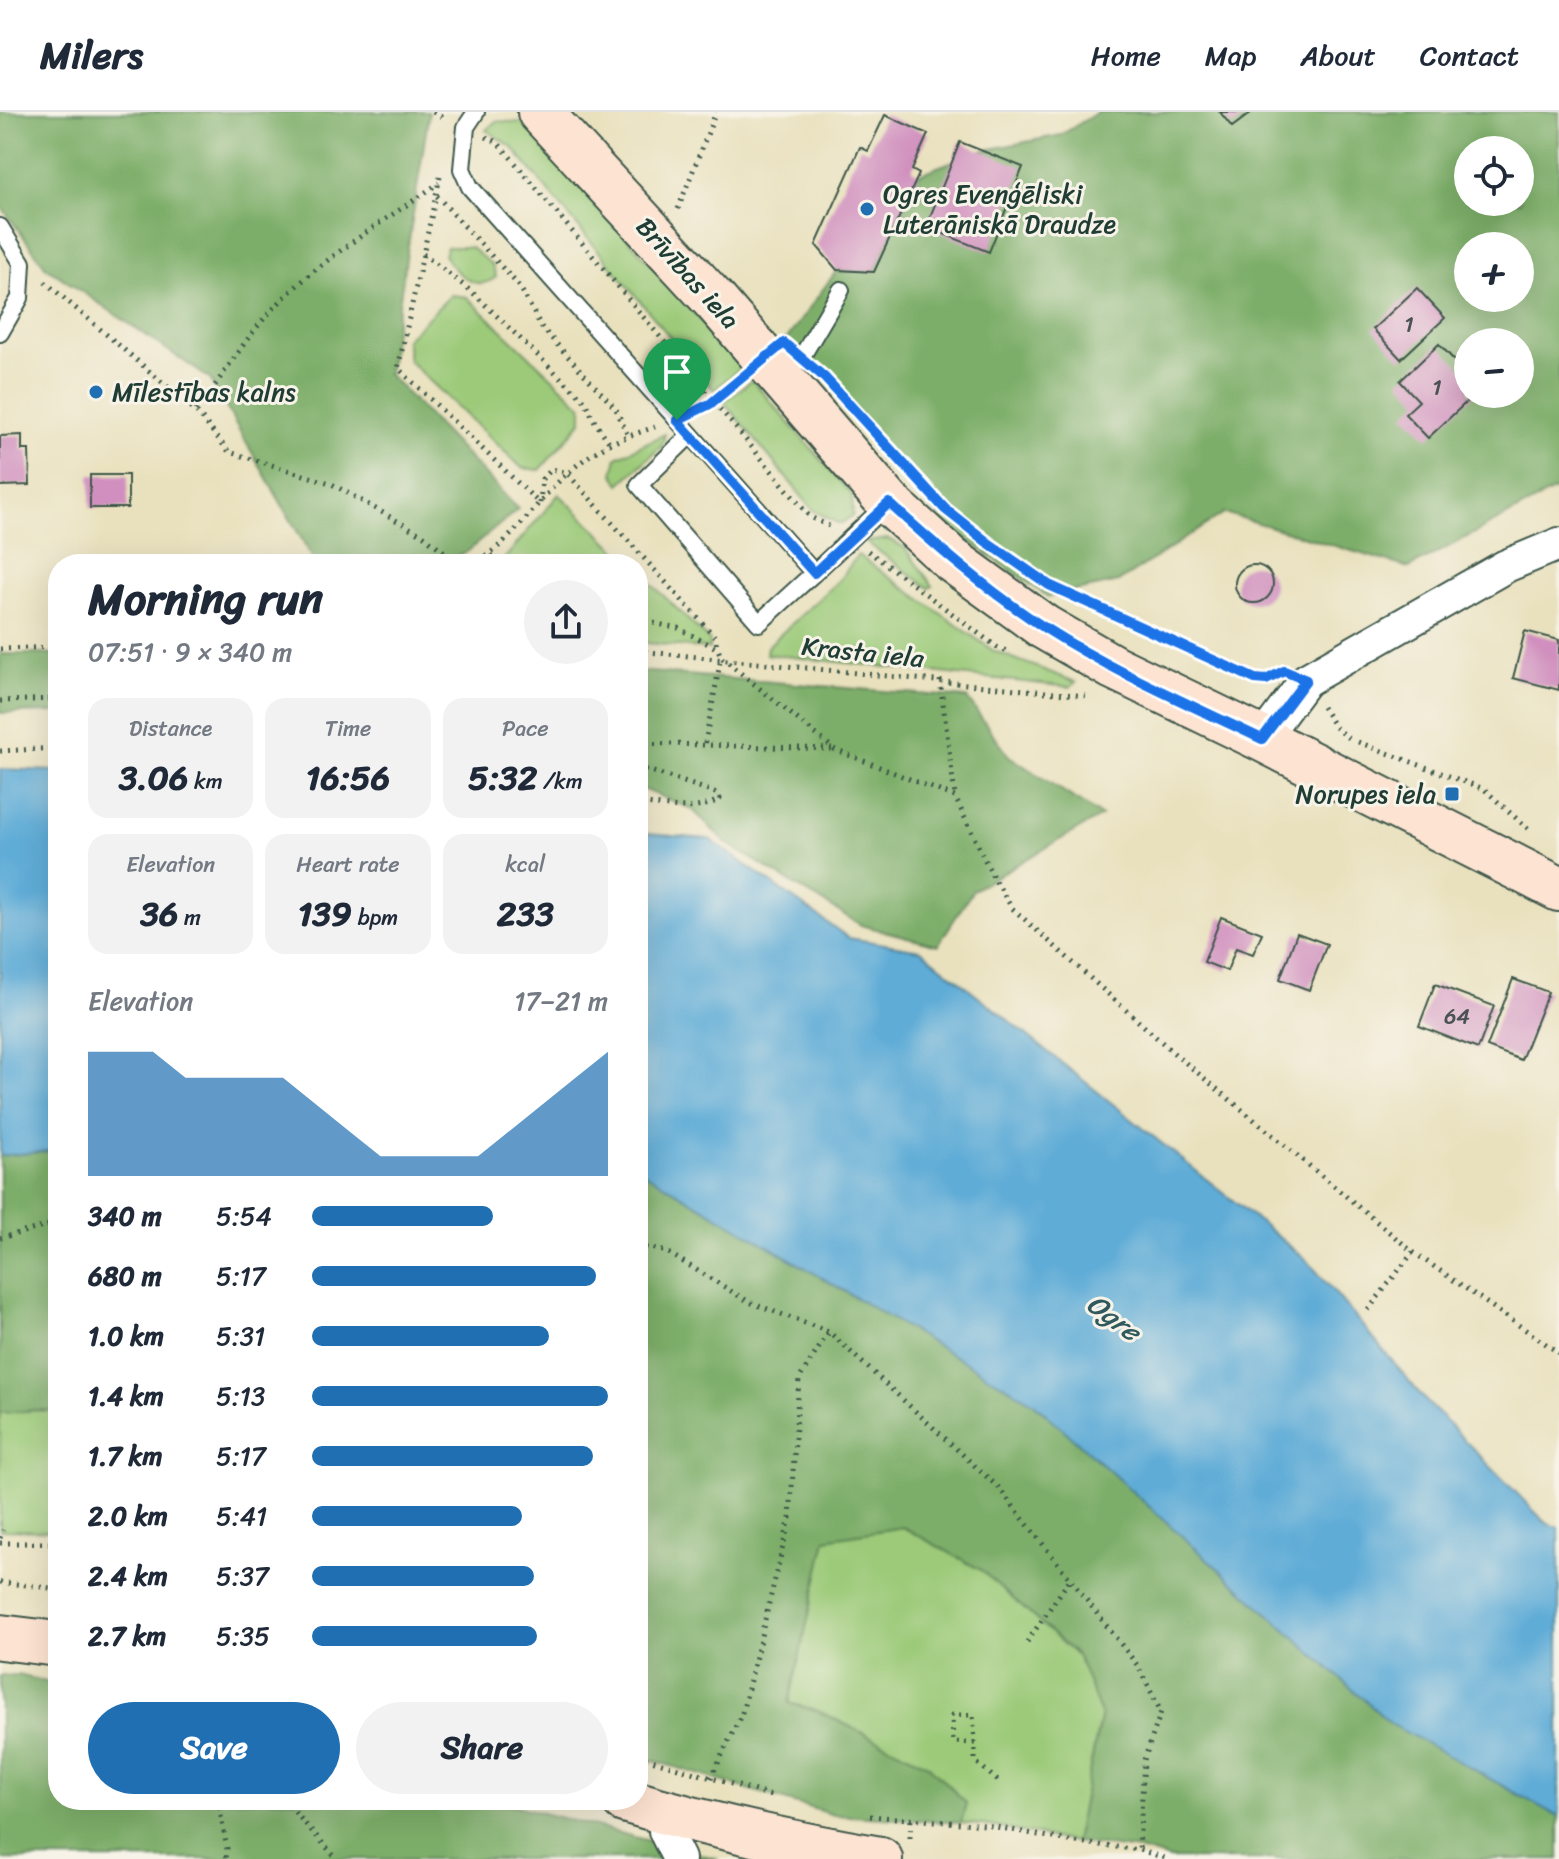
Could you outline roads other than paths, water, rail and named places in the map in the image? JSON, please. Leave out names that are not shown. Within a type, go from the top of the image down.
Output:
[{"type":"main road","name":"Brīvības iela","points":[[540,112],[772,368],[889,503],[952,560],[1044,627],[1113,667],[1559,889]]},
{"type":"main road","points":[[0,1637],[48,1643]]},
{"type":"main road","points":[[648,1807],[772,1840],[880,1859]]},
{"type":"street","points":[[1262,739],[1306,680],[1506,566],[1559,544]]},
{"type":"street","points":[[665,1812],[665,1831],[679,1859]]},
{"type":"lane","points":[[476,112],[466,127],[462,169],[470,187],[814,573]]},
{"type":"lane","points":[[0,227],[22,263],[20,298],[0,333]]},
{"type":"lane","points":[[772,368],[801,358],[841,290]]},
{"type":"lane","points":[[690,435],[639,485],[759,623],[889,503]]},
{"type":"water","points":[[0,769],[48,771],[48,1151],[0,1156]]},
{"type":"water","name":"Ogre","points":[[648,834],[709,839],[849,938],[921,950],[1307,1260],[1426,1401],[1546,1523],[1559,1528],[1559,1817],[1391,1724],[1034,1403],[648,1175]]},
{"type":"place","name":"Ogres Evenģēliski Luterāniskā Draudze","points":[[867,209]]},
{"type":"place","name":"Mīlestības kalns","points":[[96,392]]},
{"type":"place","name":"Norupes iela","points":[[1452,794]]}]
